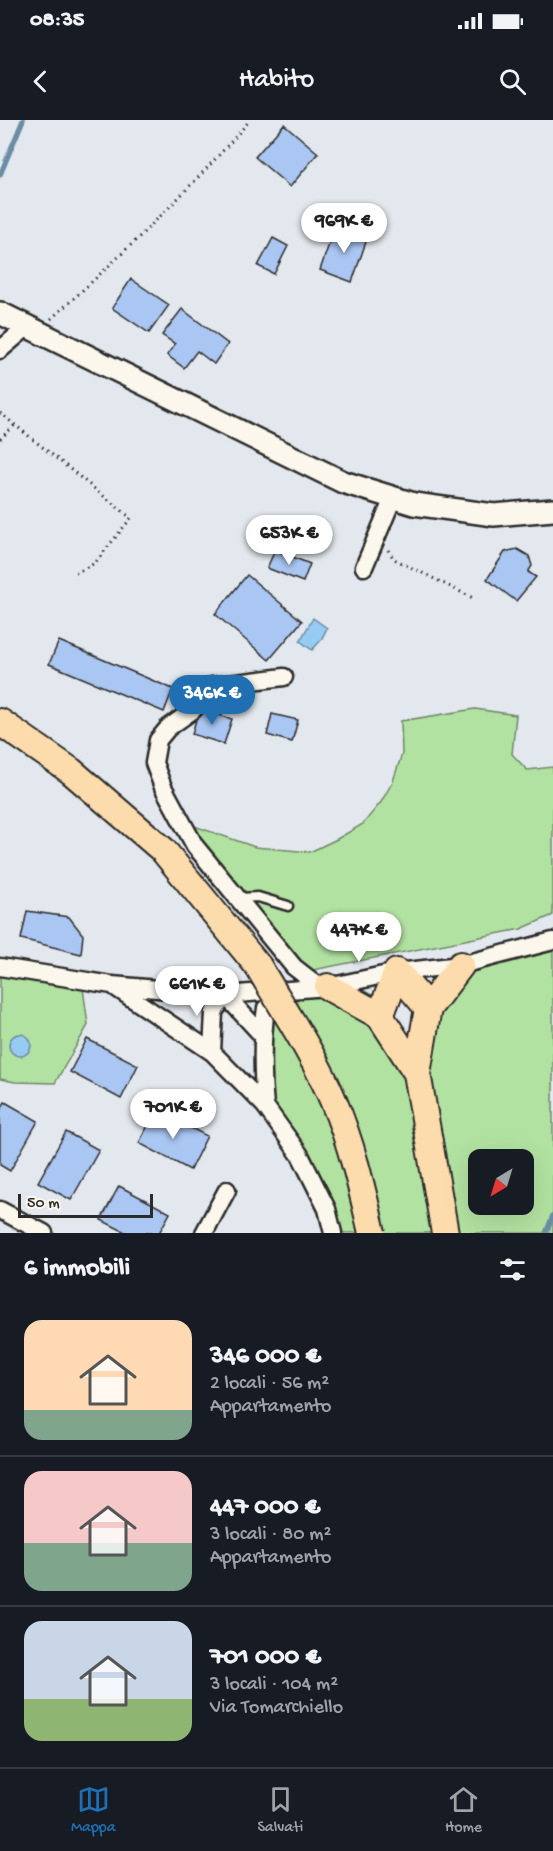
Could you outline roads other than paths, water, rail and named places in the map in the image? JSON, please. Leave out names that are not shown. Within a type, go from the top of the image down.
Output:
[{"type":"main road","points":[[0,722],[71,771],[163,850],[258,966],[298,1032],[333,1100],[360,1179],[372,1233]]},
{"type":"main road","points":[[445,1233],[417,1073],[428,1008],[461,965]]},
{"type":"main road","points":[[380,1016],[397,972],[428,1008]]},
{"type":"main road","points":[[324,987],[380,1016],[417,1073]]},
{"type":"street","points":[[0,313],[343,482],[414,504],[494,514],[553,510]]},
{"type":"street","points":[[0,350],[32,330]]},
{"type":"street","points":[[364,567],[393,498]]},
{"type":"street","points":[[284,677],[212,686],[193,710],[168,728],[158,740],[154,764],[163,787],[195,846],[294,967],[324,987]]},
{"type":"street","points":[[0,967],[112,985],[225,995],[324,987],[397,972],[461,965],[553,941]]},
{"type":"street","points":[[112,985],[212,1052],[265,1106],[300,1155],[327,1209],[333,1233]]},
{"type":"street","points":[[265,1106],[261,1065],[266,1008],[297,990]]},
{"type":"street","points":[[225,995],[262,1035]]},
{"type":"street","points":[[212,1052],[214,1012],[225,995]]},
{"type":"street","points":[[204,1233],[227,1190]]},
{"type":"street","points":[[0,1210],[44,1233]]},
{"type":"lane","points":[[239,898],[258,897],[288,906]]},
{"type":"water","points":[[313,618],[327,628],[321,640],[312,650],[300,641]]},
{"type":"water","points":[[20,1034],[28,1037],[31,1045],[28,1053],[20,1056],[12,1053],[9,1045],[12,1037]]},
{"type":"waterway","points":[[0,175],[23,120]]},
{"type":"waterway","points":[[546,1233],[553,1215]]}]
